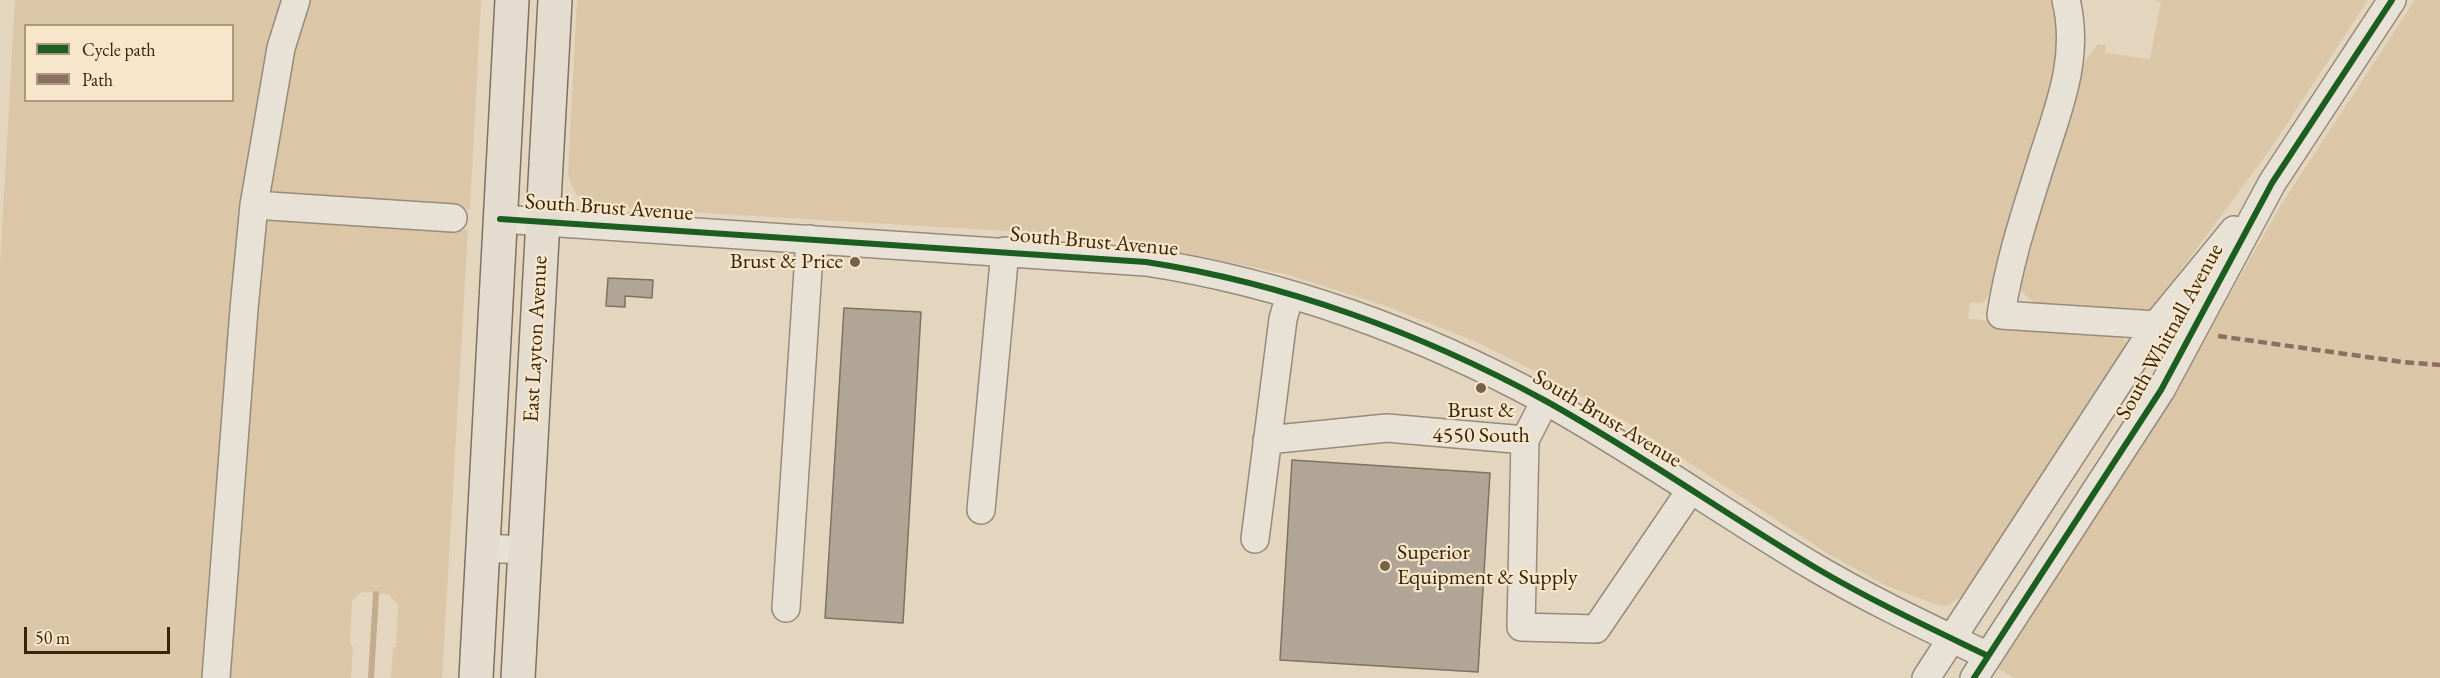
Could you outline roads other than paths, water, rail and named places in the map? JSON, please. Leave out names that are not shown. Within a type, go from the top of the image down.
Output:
[{"type":"main road","name":"East Layton Avenue","points":[[476,678],[512,0]]},
{"type":"main road","name":"East Layton Avenue","points":[[518,678],[555,0]]},
{"type":"street","points":[[216,678],[254,205],[281,48],[296,0]]},
{"type":"street","points":[[2066,0],[2070,39],[2068,80],[2013,255],[2001,315],[2156,325],[2184,349]]},
{"type":"street","name":"South Whitnall Avenue","points":[[1974,678],[2161,390],[2272,183],[2392,0]]},
{"type":"street","name":"South Whitnall Avenue","points":[[1926,678],[2156,325],[2272,183]]},
{"type":"street","points":[[254,205],[453,218]]},
{"type":"street","name":"South Brust Avenue","points":[[500,219],[1146,262],[1175,266],[1250,283],[1424,342],[1545,401],[1816,568],[1988,656]]},
{"type":"street","points":[[786,608],[810,239]]},
{"type":"street","points":[[981,510],[1005,251]]},
{"type":"street","points":[[1255,539],[1283,319],[1290,295]]},
{"type":"street","points":[[1545,401],[1525,440],[1521,627],[1596,629],[1690,491]]},
{"type":"street","points":[[1268,440],[1387,428],[1525,440]]},
{"type":"street","points":[[483,548],[525,550]]},
{"type":"waterway","points":[[371,678],[376,594]]},
{"type":"place","name":"Brust & Price","points":[[855,262]]},
{"type":"place","name":"Brust & 4550 South","points":[[1481,388]]},
{"type":"place","name":"Superior Equipment & Supply","points":[[1385,566]]}]
